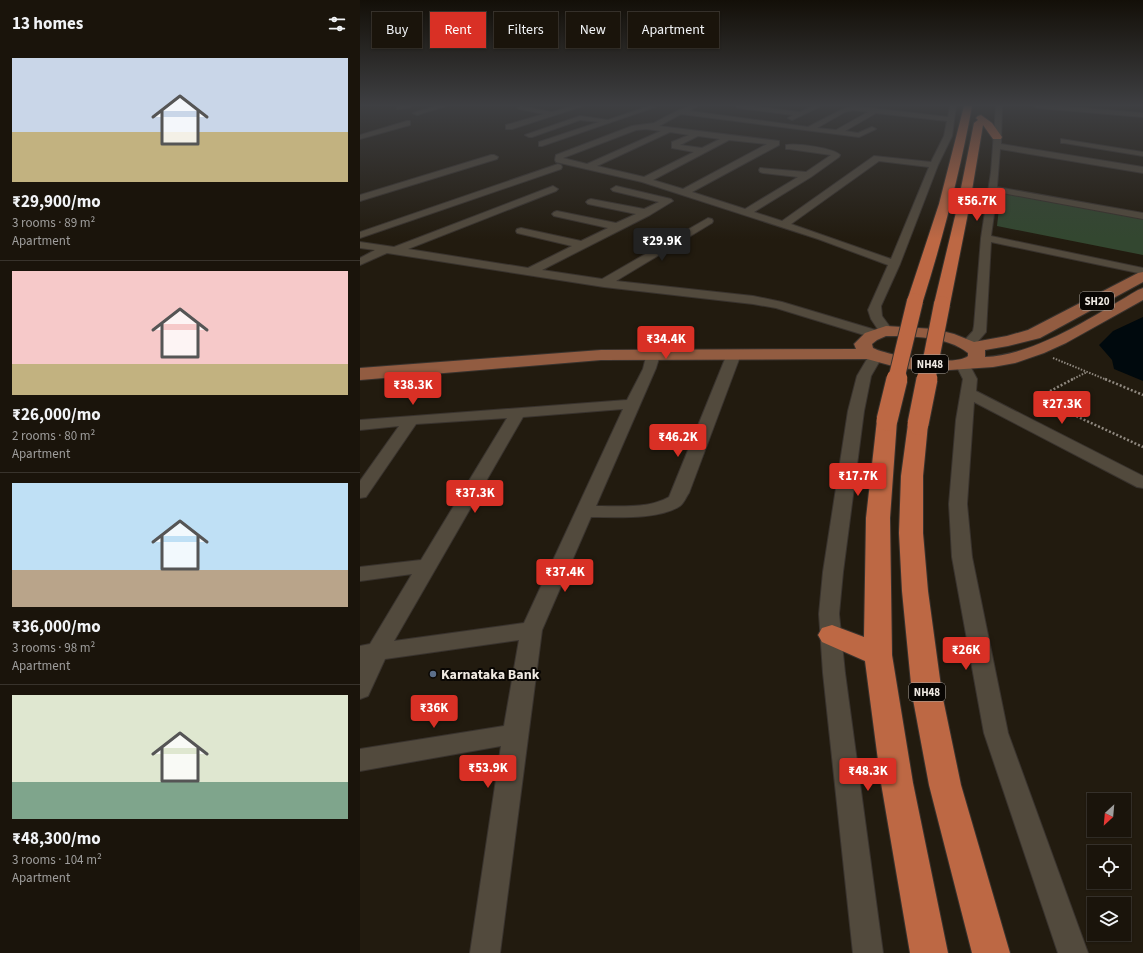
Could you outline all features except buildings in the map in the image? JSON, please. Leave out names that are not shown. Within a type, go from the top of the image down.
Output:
[{"type":"highway","name":"NH48","points":[[929,953],[897,783],[878,656],[878,518],[888,420],[915,301],[932,249],[958,150]]},
{"type":"highway","name":"NH48","points":[[974,150],[918,424],[912,476],[911,533],[915,591],[927,694],[945,785],[991,953]]},
{"type":"highway","points":[[832,635],[878,656]]},
{"type":"main road","name":"SH20","points":[[969,355],[1003,342],[1034,334],[1143,276]]},
{"type":"main road","name":"SH20","points":[[969,355],[982,364],[1005,360],[1034,351],[1067,336],[1143,293]]},
{"type":"main road","points":[[360,363],[529,355],[601,354],[652,360],[873,344],[912,331],[925,333],[969,355]]},
{"type":"main road","points":[[652,360],[747,346],[873,344],[913,364],[969,355]]},
{"type":"main road","points":[[360,374],[529,355]]},
{"type":"street","points":[[577,150],[559,157],[559,160],[645,180],[685,192],[894,264]]},
{"type":"street","points":[[588,167],[624,150]]},
{"type":"street","points":[[685,192],[761,150]]},
{"type":"street","points":[[746,213],[820,168],[836,154],[812,150]]},
{"type":"street","points":[[868,953],[834,673],[832,635],[829,614],[830,592],[856,411],[873,344],[876,318],[874,313],[875,306],[941,150]]},
{"type":"street","points":[[995,150],[993,189],[986,238],[979,332],[969,355],[970,379],[964,420],[958,504],[962,557],[996,733],[1073,953]]},
{"type":"street","points":[[1044,150],[1143,170]]},
{"type":"street","points":[[1122,150],[1143,154]]},
{"type":"street","points":[[645,180],[704,151]]},
{"type":"street","points":[[360,198],[494,157]]},
{"type":"street","points":[[783,225],[877,158],[934,165]]},
{"type":"street","points":[[360,236],[558,167]]},
{"type":"street","points":[[820,168],[856,173]]},
{"type":"street","points":[[763,170],[808,175]]},
{"type":"street","points":[[360,262],[552,189]]},
{"type":"street","points":[[531,271],[668,201],[616,189]]},
{"type":"street","points":[[993,189],[1143,216]]},
{"type":"street","points":[[591,202],[647,213]]},
{"type":"street","points":[[558,214],[619,227]]},
{"type":"street","points":[[604,283],[708,221]]},
{"type":"street","points":[[521,231],[583,245]]},
{"type":"street","points":[[986,238],[1143,270]]},
{"type":"street","points":[[360,245],[604,283],[759,301],[778,305],[873,344]]},
{"type":"street","points":[[585,511],[652,509],[666,506],[675,501],[680,493],[734,354]]},
{"type":"street","points":[[485,953],[531,630],[634,404],[652,360]]},
{"type":"street","points":[[969,392],[1143,483]]},
{"type":"street","points":[[360,425],[634,404]]},
{"type":"street","points":[[360,690],[368,653],[427,566],[518,413]]},
{"type":"street","points":[[360,493],[411,420]]},
{"type":"street","points":[[360,574],[427,566]]},
{"type":"street","points":[[368,653],[531,630]]},
{"type":"street","points":[[360,760],[515,734]]},
{"type":"path","points":[[1034,351],[1143,395]]},
{"type":"path","points":[[1087,372],[1037,398],[1143,447]]},
{"type":"green space","points":[[1001,191],[1143,217],[1143,255],[997,226]]},
{"type":"shaded area","points":[[1143,317],[1143,381],[1114,369],[1112,360],[1099,345],[1113,331]]},
{"type":"place","name":"Karnataka Bank","points":[[433,674]]}]
